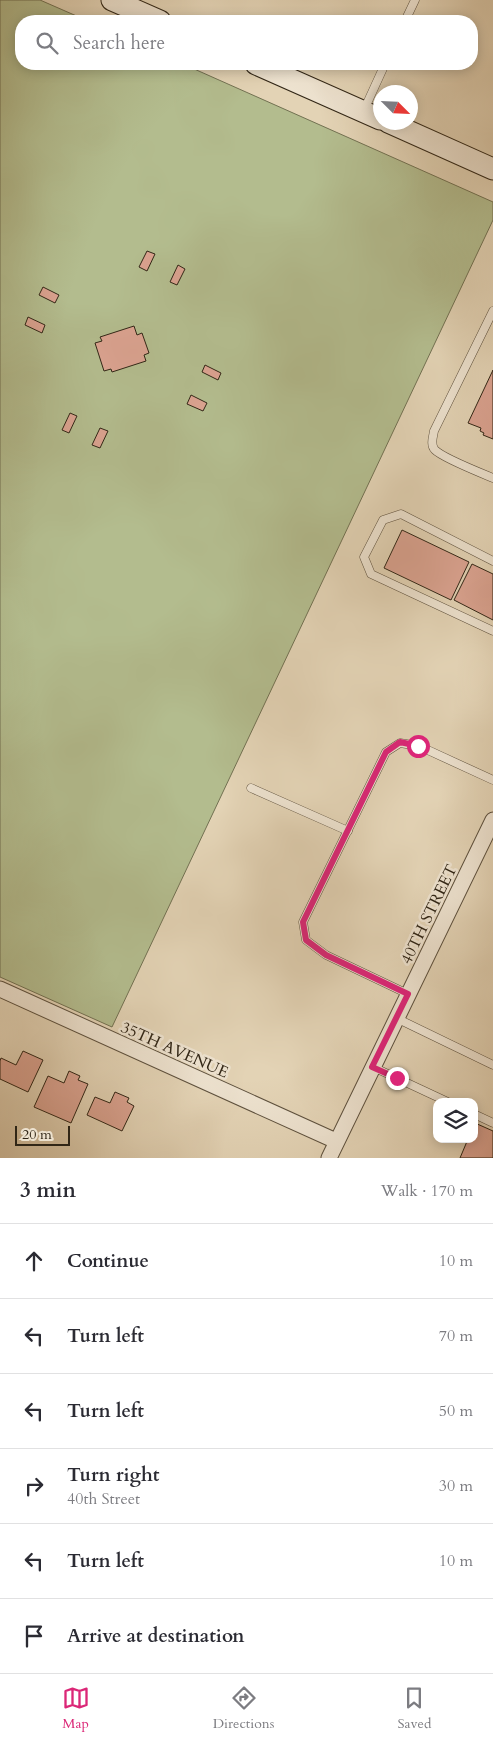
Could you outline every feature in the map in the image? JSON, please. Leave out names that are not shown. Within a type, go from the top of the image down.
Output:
[{"type":"main road","points":[[112,0],[146,15]]},
{"type":"main road","points":[[270,70],[372,115]]},
{"type":"main road","points":[[406,130],[493,170]]},
{"type":"street","name":"40TH STREET","points":[[329,1158],[493,820]]},
{"type":"street","name":"35TH AVENUE","points":[[0,989],[336,1141]]},
{"type":"lane","points":[[408,15],[415,0]]},
{"type":"lane","points":[[372,115],[383,70]]},
{"type":"lane","points":[[493,311],[434,431],[432,442],[434,449],[442,455],[493,478]]},
{"type":"lane","points":[[493,561],[401,514],[383,520],[364,557],[371,574],[493,631]]},
{"type":"lane","points":[[408,994],[326,955],[306,940],[303,922],[386,752],[400,742],[418,746],[493,780]]},
{"type":"lane","points":[[251,788],[348,831]]},
{"type":"lane","points":[[396,1018],[493,1065]]},
{"type":"lane","points":[[372,1067],[439,1098]]},
{"type":"lane","points":[[478,1116],[493,1123]]},
{"type":"green space","points":[[0,0],[40,0],[74,15],[15,15],[15,70],[196,70],[493,202],[493,220],[112,1027],[0,977]]},
{"type":"building","points":[[147,251],[155,254],[147,271],[139,267]]},
{"type":"building","points":[[178,265],[185,269],[177,285],[170,282]]},
{"type":"building","points":[[43,287],[59,295],[55,303],[39,295]]},
{"type":"building","points":[[28,317],[45,325],[42,333],[25,325]]},
{"type":"building","points":[[134,326],[137,335],[142,333],[149,353],[144,355],[146,361],[112,372],[111,369],[104,371],[95,343],[102,341],[100,337]]},
{"type":"building","points":[[205,365],[221,373],[218,380],[202,372]]},
{"type":"building","points":[[493,370],[493,439],[483,435],[484,433],[480,431],[481,428],[468,423]]},
{"type":"building","points":[[191,395],[207,403],[203,411],[187,404]]},
{"type":"building","points":[[70,413],[77,416],[69,433],[62,430]]},
{"type":"building","points":[[100,428],[108,431],[100,448],[92,445]]},
{"type":"building","points":[[402,530],[469,562],[451,600],[384,568]]},
{"type":"building","points":[[472,564],[493,574],[493,620],[454,600]]},
{"type":"building","points":[[23,1051],[43,1060],[28,1092],[0,1079],[1,1058],[16,1065]]},
{"type":"building","points":[[69,1071],[80,1076],[78,1080],[88,1084],[71,1123],[34,1107],[48,1076],[64,1083]]},
{"type":"building","points":[[115,1092],[129,1098],[127,1102],[134,1106],[122,1131],[87,1115],[95,1097],[110,1103]]},
{"type":"building","points":[[478,1124],[493,1131],[493,1158],[460,1158],[466,1143],[478,1143]]},
{"type":"route","points":[[397,1078],[372,1067],[408,994],[326,955],[306,940],[303,922],[386,752],[400,742],[418,746]]}]
